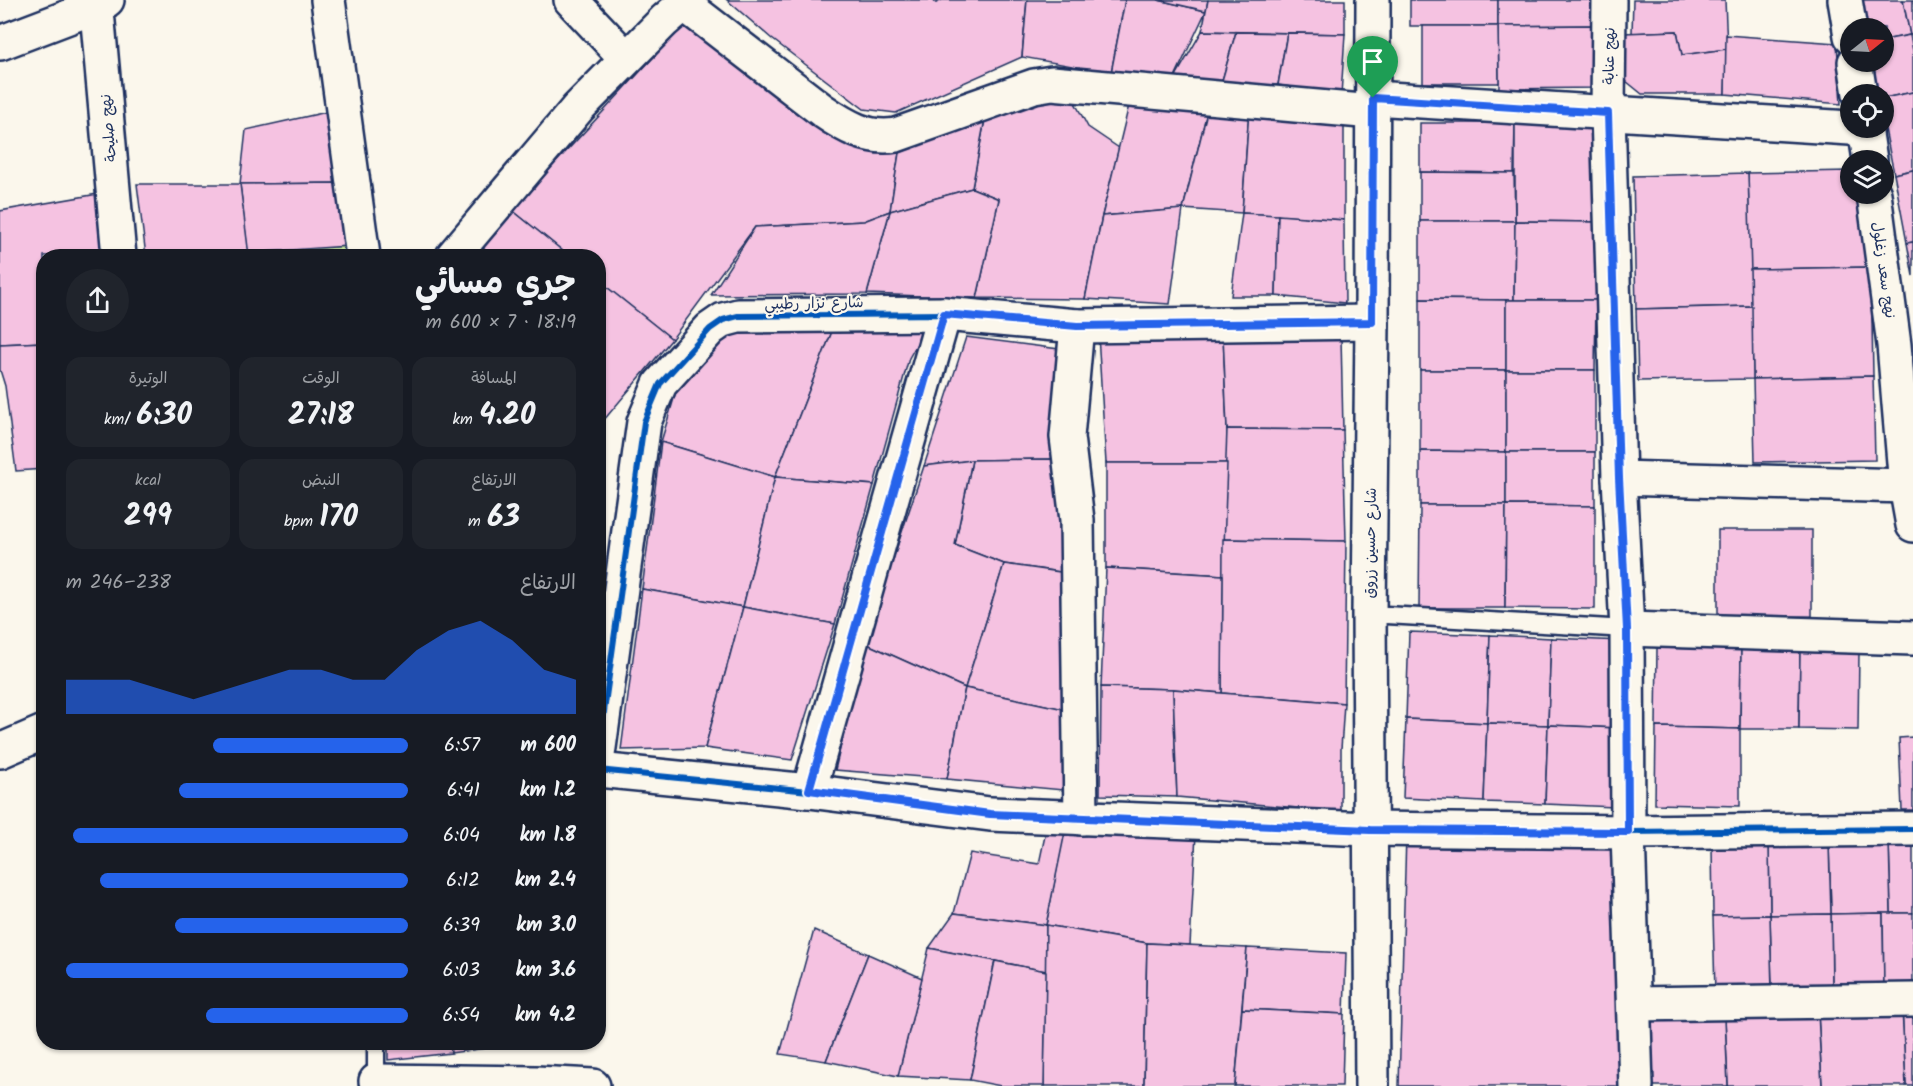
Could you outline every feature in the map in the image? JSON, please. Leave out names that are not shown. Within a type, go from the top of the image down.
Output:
[{"type":"street","points":[[328,0],[362,249]]},
{"type":"street","points":[[571,0],[626,58]]},
{"type":"street","name":"شارع حسين زروق","points":[[1372,1086],[1369,614],[1373,0]]},
{"type":"street","name":"نهج عنابة","points":[[1609,0],[1608,113],[1619,478],[1627,629],[1628,832],[1636,1086]]},
{"type":"street","points":[[1845,0],[1848,18]]},
{"type":"street","points":[[0,43],[100,2]]},
{"type":"street","name":"نهج صليحة","points":[[100,2],[118,249]]},
{"type":"street","points":[[459,249],[578,108],[626,58],[686,2],[823,111],[845,125],[866,134],[885,137],[1034,86],[1052,83],[1373,105],[1608,113],[1867,139]]},
{"type":"street","name":"نهج سعد زغلول","points":[[1876,204],[1904,344],[1906,486],[1913,525]]},
{"type":"street","points":[[809,790],[944,314]]},
{"type":"street","name":"شارع نزار رطيبي","points":[[606,697],[644,422],[660,384],[710,328],[723,320],[738,316],[944,314],[1077,326],[1372,322]]},
{"type":"street","points":[[1077,326],[1067,438],[1077,520],[1081,818]]},
{"type":"street","points":[[1619,478],[1906,486]]},
{"type":"street","points":[[1627,629],[1913,638]]},
{"type":"street","points":[[0,751],[36,735]]},
{"type":"street","points":[[606,771],[809,790],[990,814],[1370,830],[1628,832],[1913,830]]},
{"type":"street","points":[[1634,1004],[1913,1000]]},
{"type":"street","points":[[376,1081],[593,1086]]},
{"type":"lane","points":[[1369,614],[1627,629]]},
{"type":"lane","points":[[376,1050],[376,1081]]},
{"type":"green space","points":[[348,246],[348,249],[305,249]]},
{"type":"building","points":[[727,0],[932,0],[936,3],[942,0],[1027,0],[1022,57],[896,113],[864,109],[772,39]]},
{"type":"building","points":[[1027,0],[1125,0],[1111,73],[1022,57]]},
{"type":"building","points":[[1125,0],[1158,0],[1206,11],[1173,81],[1111,73]]},
{"type":"building","points":[[1158,0],[1208,0],[1206,11]]},
{"type":"building","points":[[1208,0],[1345,0],[1345,34],[1202,31]]},
{"type":"building","points":[[1410,0],[1498,0],[1498,26],[1410,26]]},
{"type":"building","points":[[1498,0],[1600,0],[1600,25],[1498,26]]},
{"type":"building","points":[[1633,0],[1725,0],[1727,49],[1682,55],[1677,31],[1632,33]]},
{"type":"building","points":[[1860,0],[1903,0],[1910,35],[1894,38],[1894,18],[1864,18]]},
{"type":"building","points":[[1903,0],[1913,0],[1913,35],[1910,35]]},
{"type":"building","points":[[687,21],[840,141],[899,153],[890,211],[864,221],[755,227],[672,339],[606,286],[606,249],[560,249],[512,210]]},
{"type":"building","points":[[1600,25],[1601,88],[1499,89],[1498,26]]},
{"type":"building","points":[[1423,26],[1498,26],[1499,83],[1423,83]]},
{"type":"building","points":[[1202,31],[1236,32],[1221,84],[1173,81]]},
{"type":"building","points":[[1677,31],[1682,55],[1727,49],[1725,94],[1642,94],[1621,77],[1623,33]]},
{"type":"building","points":[[1236,32],[1287,33],[1278,85],[1221,84]]},
{"type":"building","points":[[1287,33],[1345,34],[1341,95],[1278,85]]},
{"type":"building","points":[[1726,35],[1837,43],[1840,104],[1725,94]]},
{"type":"building","points":[[1910,35],[1913,51],[1913,92],[1894,96],[1894,84],[1876,84],[1874,72],[1894,72],[1894,38]]},
{"type":"building","points":[[1065,84],[1088,127],[1119,148],[1085,299],[977,298],[999,199],[972,188],[985,119]]},
{"type":"building","points":[[1913,92],[1913,170],[1894,174],[1894,150],[1889,150],[1887,138],[1894,138],[1894,96]]},
{"type":"building","points":[[1129,105],[1208,108],[1183,209],[1102,216]]},
{"type":"building","points":[[1208,108],[1249,110],[1242,213],[1183,209]]},
{"type":"building","points":[[1249,110],[1344,122],[1344,220],[1242,213]]},
{"type":"building","points":[[327,112],[342,183],[240,184],[246,130]]},
{"type":"building","points":[[985,119],[972,188],[890,211],[899,153]]},
{"type":"building","points":[[1420,123],[1515,123],[1514,173],[1420,172]]},
{"type":"building","points":[[1515,123],[1596,124],[1596,222],[1515,221]]},
{"type":"building","points":[[1913,170],[1913,242],[1907,243],[1894,174]]},
{"type":"building","points":[[1840,171],[1840,204],[1869,204],[1871,267],[1750,269],[1748,173]]},
{"type":"building","points":[[1420,172],[1514,173],[1515,221],[1420,221]]},
{"type":"building","points":[[1748,173],[1752,306],[1636,309],[1633,176]]},
{"type":"building","points":[[342,183],[348,246],[248,249],[240,184]]},
{"type":"building","points":[[137,184],[240,184],[248,249],[145,249]]},
{"type":"building","points":[[972,188],[999,199],[977,298],[867,294],[890,211]]},
{"type":"building","points":[[98,194],[102,249],[36,249],[36,342],[0,344],[0,211]]},
{"type":"building","points":[[1183,209],[1170,304],[1085,299],[1102,216]]},
{"type":"building","points":[[512,210],[560,249],[476,249]]},
{"type":"building","points":[[890,211],[867,294],[711,295],[755,227],[864,221]]},
{"type":"building","points":[[1242,213],[1278,215],[1276,296],[1231,296]]},
{"type":"building","points":[[1278,215],[1344,220],[1345,303],[1276,296]]},
{"type":"building","points":[[1420,221],[1515,221],[1514,300],[1420,299]]},
{"type":"building","points":[[1515,221],[1596,222],[1596,300],[1514,300]]},
{"type":"building","points":[[1913,242],[1913,276],[1907,243]]},
{"type":"building","points":[[1871,267],[1873,376],[1753,379],[1750,269]]},
{"type":"building","points":[[606,286],[672,339],[606,417]]},
{"type":"building","points":[[1420,299],[1506,300],[1506,370],[1420,370]]},
{"type":"building","points":[[1506,300],[1596,300],[1595,370],[1506,370]]},
{"type":"building","points":[[1752,306],[1753,379],[1638,381],[1636,309]]},
{"type":"building","points":[[833,329],[775,477],[661,442],[680,378],[733,331]]},
{"type":"building","points":[[833,329],[924,331],[909,358],[874,485],[775,477]]},
{"type":"building","points":[[1098,335],[1223,335],[1227,463],[1106,463]]},
{"type":"building","points":[[1223,335],[1341,337],[1343,430],[1227,429]]},
{"type":"building","points":[[966,337],[1059,349],[1052,459],[972,460],[924,466]]},
{"type":"building","points":[[36,342],[36,470],[16,471],[5,386],[0,370],[0,344]]},
{"type":"building","points":[[1420,370],[1506,370],[1506,452],[1420,451]]},
{"type":"building","points":[[1506,370],[1595,370],[1595,452],[1506,452]]},
{"type":"building","points":[[1873,376],[1875,460],[1755,462],[1753,379]]},
{"type":"building","points":[[1227,429],[1343,430],[1346,541],[1223,539]]},
{"type":"building","points":[[661,442],[775,477],[743,607],[642,589]]},
{"type":"building","points":[[1420,451],[1506,452],[1506,505],[1420,505]]},
{"type":"building","points":[[1506,452],[1595,452],[1595,506],[1506,505]]},
{"type":"building","points":[[1052,459],[1067,573],[1004,564],[955,545],[972,460]]},
{"type":"building","points":[[972,460],[955,545],[1004,564],[965,688],[865,643],[924,466]]},
{"type":"building","points":[[1106,463],[1227,463],[1223,575],[1106,568]]},
{"type":"building","points":[[775,477],[874,485],[835,624],[743,607]]},
{"type":"building","points":[[1420,505],[1506,505],[1505,608],[1419,608]]},
{"type":"building","points":[[1506,505],[1595,506],[1595,609],[1505,608]]},
{"type":"building","points":[[1718,530],[1812,530],[1812,616],[1718,617]]},
{"type":"building","points":[[1223,539],[1346,541],[1344,703],[1222,693]]},
{"type":"building","points":[[1004,564],[1067,573],[1064,709],[965,688]]},
{"type":"building","points":[[1106,568],[1223,575],[1222,693],[1101,687]]},
{"type":"building","points":[[642,589],[743,607],[705,748],[621,750]]},
{"type":"building","points":[[743,607],[835,624],[792,760],[705,748]]},
{"type":"building","points":[[1409,632],[1490,635],[1487,723],[1406,719]]},
{"type":"building","points":[[1490,635],[1551,638],[1548,725],[1487,723]]},
{"type":"building","points":[[1551,638],[1622,641],[1618,728],[1548,725]]},
{"type":"building","points":[[865,643],[965,688],[947,779],[835,770]]},
{"type":"building","points":[[1657,648],[1741,649],[1740,729],[1656,727]]},
{"type":"building","points":[[1741,649],[1800,650],[1799,729],[1740,729]]},
{"type":"building","points":[[1800,650],[1859,651],[1858,730],[1799,729]]},
{"type":"building","points":[[1101,687],[1173,689],[1177,797],[1100,795]]},
{"type":"building","points":[[965,688],[1064,709],[1063,790],[947,779]]},
{"type":"building","points":[[1173,689],[1344,703],[1341,812],[1177,797]]},
{"type":"building","points":[[1406,719],[1487,723],[1484,802],[1403,798]]},
{"type":"building","points":[[1487,723],[1548,725],[1545,804],[1484,802]]},
{"type":"building","points":[[1548,725],[1618,728],[1615,807],[1545,804]]},
{"type":"building","points":[[1656,727],[1740,729],[1740,806],[1655,804]]},
{"type":"building","points":[[1913,737],[1913,810],[1902,810],[1899,738]]},
{"type":"building","points":[[1066,823],[1196,834],[1190,945],[1147,943],[1046,925]]},
{"type":"building","points":[[1047,826],[1065,832],[1046,925],[954,913],[970,853],[1039,864]]},
{"type":"building","points":[[1406,835],[1618,838],[1622,1086],[1399,1086]]},
{"type":"building","points":[[1889,841],[1913,841],[1913,913],[1891,913]]},
{"type":"building","points":[[1889,841],[1891,913],[1831,914],[1829,843]]},
{"type":"building","points":[[1829,843],[1831,914],[1770,915],[1769,844]]},
{"type":"building","points":[[1769,844],[1770,915],[1713,916],[1712,845]]},
{"type":"building","points":[[954,913],[1046,925],[1046,971],[929,948]]},
{"type":"building","points":[[1883,913],[1884,989],[1832,990],[1831,914]]},
{"type":"building","points":[[1883,913],[1913,913],[1913,989],[1884,989]]},
{"type":"building","points":[[1831,914],[1832,990],[1772,991],[1770,915]]},
{"type":"building","points":[[1770,915],[1772,991],[1715,992],[1713,916]]},
{"type":"building","points":[[1046,925],[1147,943],[1144,1086],[1044,1086]]},
{"type":"building","points":[[814,930],[868,954],[826,1061],[780,1054]]},
{"type":"building","points":[[1147,943],[1247,948],[1235,1086],[1144,1086]]},
{"type":"building","points":[[929,948],[995,961],[970,1080],[898,1076]]},
{"type":"building","points":[[1247,948],[1346,953],[1344,1014],[1242,1009]]},
{"type":"building","points":[[868,954],[922,978],[898,1076],[826,1061]]},
{"type":"building","points":[[995,961],[1046,971],[1044,1086],[1001,1086],[970,1080]]},
{"type":"building","points":[[1242,1009],[1344,1014],[1342,1086],[1235,1086]]},
{"type":"building","points":[[1902,1009],[1913,1009],[1913,1086],[1906,1086]]},
{"type":"building","points":[[1902,1009],[1906,1086],[1822,1086],[1818,1013]]},
{"type":"building","points":[[1818,1013],[1822,1086],[1728,1086],[1725,1018]]},
{"type":"building","points":[[1725,1018],[1728,1086],[1650,1086],[1647,1021]]},
{"type":"building","points":[[388,1050],[451,1050],[451,1053],[388,1060]]},
{"type":"building","points":[[451,1050],[473,1050],[451,1053]]},
{"type":"cycle path","points":[[606,697],[644,422],[660,384],[710,329],[723,320],[738,316],[944,314],[1077,326],[1372,322]]},
{"type":"cycle path","points":[[606,771],[809,791],[990,814],[1370,829],[1628,832],[1913,829]]},
{"type":"route","points":[[1373,98],[1608,113],[1619,478],[1627,629],[1628,832],[1370,830],[990,814],[809,790],[944,314],[1077,326],[1372,322],[1373,98]]}]
